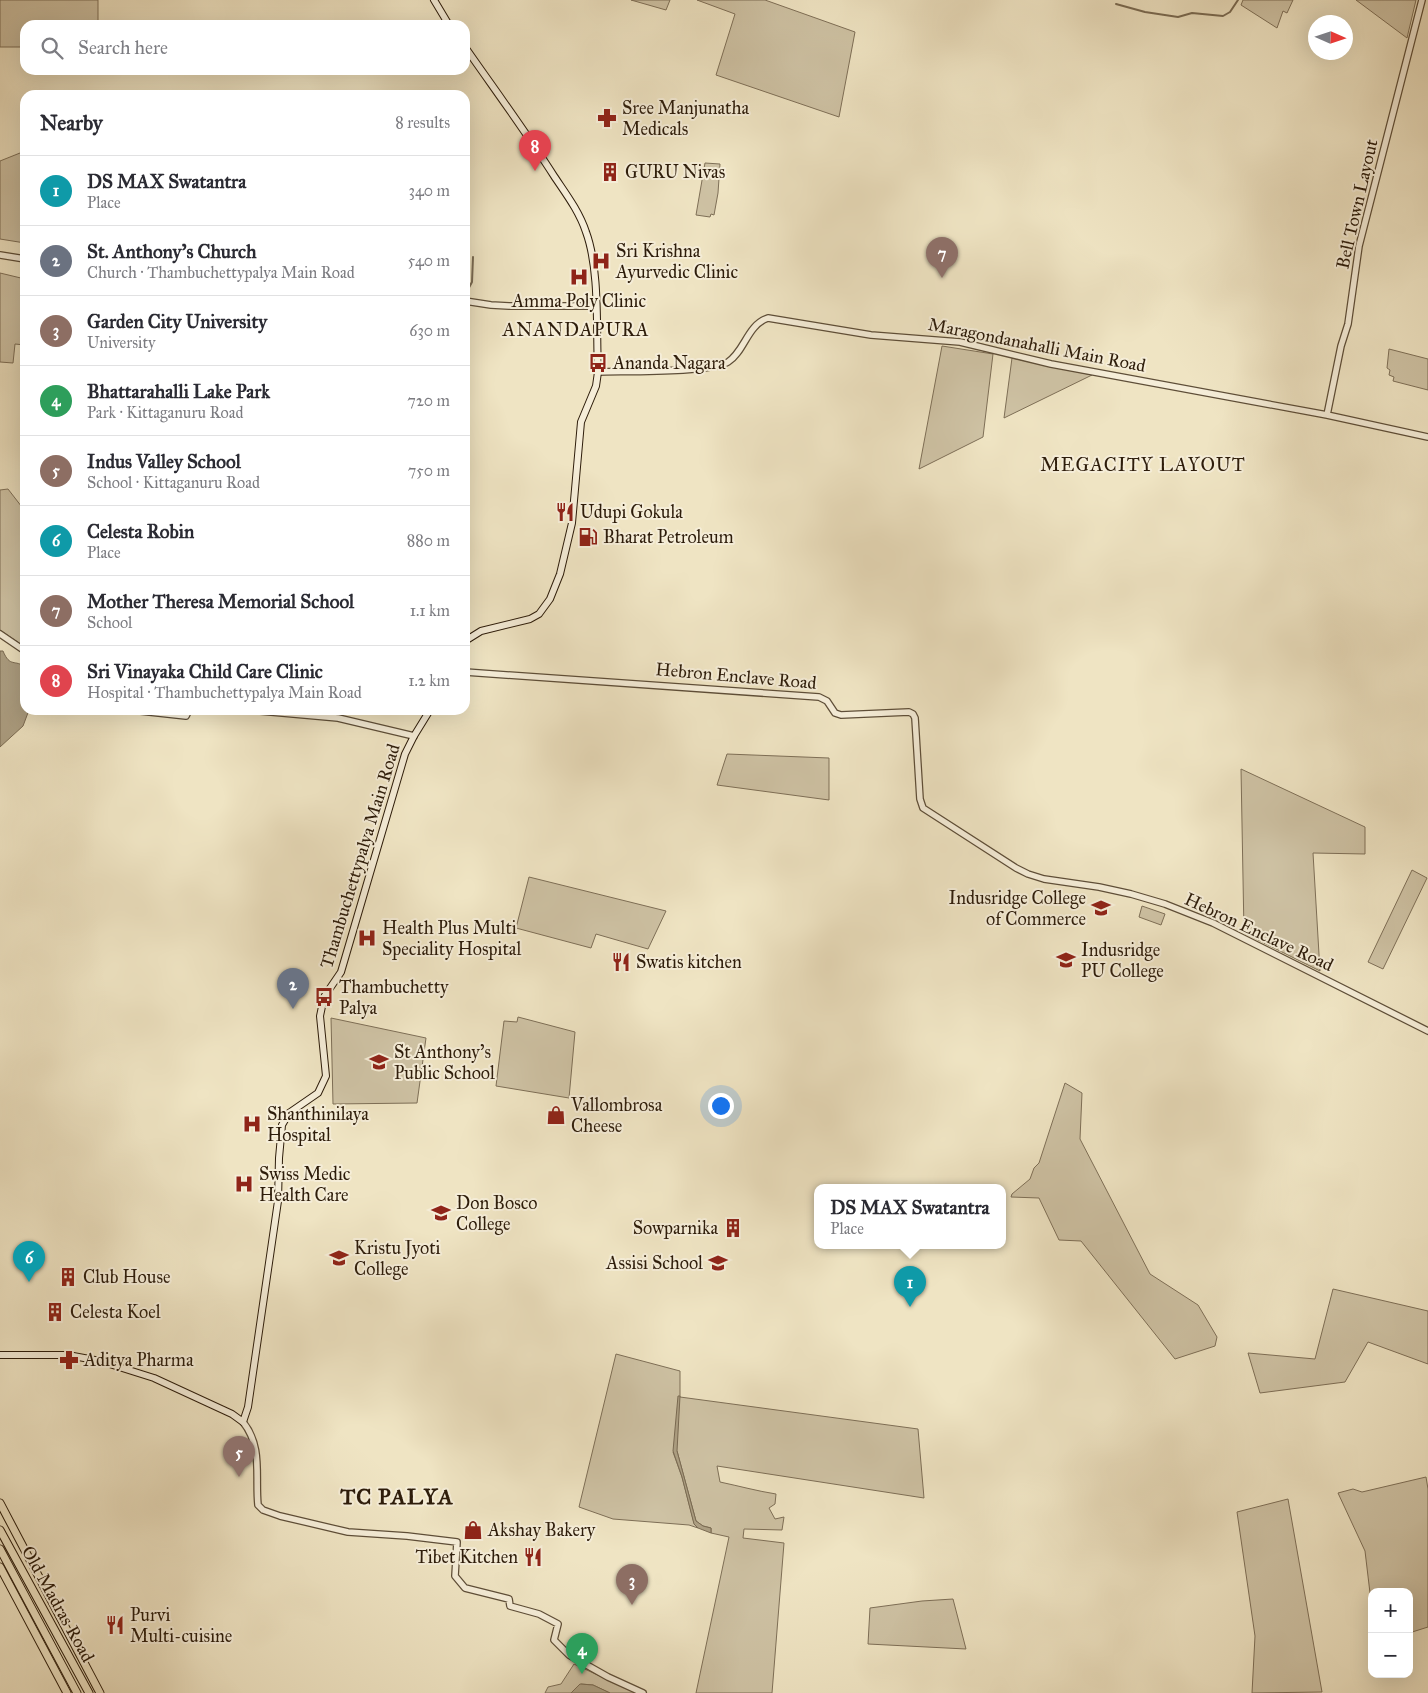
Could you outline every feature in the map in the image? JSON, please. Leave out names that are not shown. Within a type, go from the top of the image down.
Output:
[{"type":"main road","points":[[434,0],[446,20]]},
{"type":"main road","points":[[470,54],[529,137],[579,215],[586,232],[591,250],[596,306],[598,372],[596,386],[582,422],[572,523],[560,574],[550,600],[539,614],[530,620],[481,631],[470,637]]},
{"type":"main road","name":"Thambuchettypalya Main Road","points":[[244,1422],[248,1408],[278,1201],[278,1158],[282,1125],[289,1113],[318,1093],[326,1076],[320,1016],[324,997],[342,972],[403,762],[414,736],[427,715]]},
{"type":"main road","points":[[0,1355],[68,1355],[100,1361],[154,1378],[232,1414],[244,1422]]},
{"type":"main road","points":[[0,1504],[100,1693]]},
{"type":"main road","name":"Old Madras Road","points":[[0,1530],[89,1693]]},
{"type":"main road","name":"Old Madras Road","points":[[0,1549],[77,1693]]},
{"type":"main road","points":[[0,1567],[66,1693]]},
{"type":"street","name":"Bell Town Layout","points":[[1326,415],[1341,346],[1348,324],[1360,246],[1421,1]]},
{"type":"street","points":[[0,255],[20,258]]},
{"type":"street","points":[[470,302],[509,306],[596,306]]},
{"type":"street","name":"Maragondanahalli Main Road","points":[[598,372],[718,367],[734,357],[756,325],[768,318],[871,335],[960,342],[1050,364],[1326,415],[1428,437]]},
{"type":"street","points":[[0,634],[20,648]]},
{"type":"street","name":"Hebron Enclave Road","points":[[470,672],[820,697],[827,701],[835,714],[841,715],[909,712],[915,718],[920,799],[923,808],[1016,868],[1044,879],[1099,886],[1165,904],[1205,920],[1428,1031]]},
{"type":"street","points":[[305,715],[338,718],[414,736]]},
{"type":"street","points":[[244,1422],[251,1431],[255,1442],[258,1460],[258,1505],[263,1510],[280,1516],[348,1532],[457,1542],[455,1576],[465,1588],[509,1599],[510,1606],[539,1614],[558,1624],[554,1640],[569,1655],[608,1677],[643,1693]]},
{"type":"shaded area","points":[[0,0],[98,0],[98,20],[20,20],[20,47],[0,47]]},
{"type":"shaded area","points":[[631,0],[670,0],[666,10]]},
{"type":"shaded area","points":[[697,0],[765,0],[855,32],[839,117],[716,75],[735,14]]},
{"type":"shaded area","points":[[1243,0],[1293,0],[1287,13],[1283,11],[1277,28],[1241,5]]},
{"type":"shaded area","points":[[1356,0],[1416,0],[1407,38]]},
{"type":"shaded area","points":[[20,153],[20,242],[0,239],[0,161]]},
{"type":"shaded area","points":[[705,163],[720,164],[714,215],[711,214],[710,217],[696,215]]},
{"type":"shaded area","points":[[0,273],[20,278],[20,344],[15,344],[13,363],[0,362]]},
{"type":"shaded area","points":[[942,346],[993,354],[983,437],[919,469]]},
{"type":"shaded area","points":[[1389,349],[1428,359],[1428,390],[1393,381],[1394,377],[1389,375],[1390,370],[1387,368]]},
{"type":"shaded area","points":[[1012,358],[1092,375],[1004,418]]},
{"type":"shaded area","points":[[8,489],[20,505],[20,644],[0,630],[0,490]]},
{"type":"shaded area","points":[[0,651],[3,651],[8,660],[20,665],[20,715],[27,715],[23,726],[0,747]]},
{"type":"shaded area","points":[[727,754],[829,758],[829,800],[717,785]]},
{"type":"shaded area","points":[[1241,769],[1365,827],[1365,854],[1313,853],[1320,971],[1244,933]]},
{"type":"shaded area","points":[[1412,870],[1427,878],[1383,969],[1368,962]]},
{"type":"shaded area","points":[[529,877],[666,911],[648,949],[596,934],[591,948],[516,928]]},
{"type":"shaded area","points":[[1142,906],[1165,914],[1161,925],[1139,917]]},
{"type":"shaded area","points":[[518,1017],[575,1032],[569,1098],[496,1086],[504,1021],[517,1022]]},
{"type":"shaded area","points":[[331,1018],[426,1038],[417,1103],[333,1104]]},
{"type":"shaded area","points":[[1065,1083],[1082,1093],[1080,1139],[1150,1274],[1198,1305],[1217,1337],[1215,1346],[1175,1359],[1081,1241],[1059,1240],[1039,1198],[1011,1197],[1030,1179],[1034,1168],[1039,1163]]},
{"type":"shaded area","points":[[1333,1289],[1428,1311],[1428,1364],[1368,1342],[1345,1382],[1260,1393],[1248,1353],[1315,1359]]},
{"type":"shaded area","points":[[616,1354],[680,1371],[680,1397],[918,1429],[924,1498],[717,1466],[720,1482],[776,1494],[775,1504],[769,1508],[775,1519],[784,1517],[782,1530],[744,1529],[743,1538],[784,1543],[772,1693],[696,1693],[729,1537],[711,1533],[711,1528],[703,1526],[696,1521],[677,1451],[673,1452],[682,1477],[694,1523],[698,1528],[689,1525],[613,1519],[579,1507]]},
{"type":"shaded area","points":[[678,1396],[680,1396],[677,1451],[696,1521],[703,1526],[711,1528],[711,1533],[698,1528],[694,1524],[673,1451]]},
{"type":"shaded area","points":[[1426,1477],[1428,1489],[1428,1627],[1413,1632],[1413,1588],[1369,1588],[1365,1551],[1338,1493],[1353,1489],[1362,1492]]},
{"type":"shaded area","points":[[1288,1499],[1322,1692],[1252,1693],[1255,1636],[1237,1512]]},
{"type":"shaded area","points":[[953,1599],[966,1649],[868,1644],[870,1608]]},
{"type":"shaded area","points":[[574,1664],[636,1693],[610,1693],[593,1685],[581,1684],[571,1693],[545,1693],[548,1687],[561,1684]]},
{"type":"shaded area","points":[[580,1684],[593,1685],[610,1693],[571,1693]]},
{"type":"waterway","points":[[1116,4],[1145,12],[1178,17],[1192,13],[1223,16],[1230,12],[1238,0]]},
{"type":"waterway","points":[[470,286],[472,282],[473,257]]},
{"type":"place","name":"Sree Manjunatha Medicals","points":[[607,118]]},
{"type":"place","name":"Sri Vinayaka Child Care Clinic","points":[[535,171]]},
{"type":"place","name":"GURU Nivas","points":[[610,172]]},
{"type":"place","name":"Sri Krishna Ayurvedic Clinic","points":[[601,261]]},
{"type":"place","name":"Amma Poly Clinic","points":[[579,277]]},
{"type":"place","name":"Mother Theresa Memorial School","points":[[942,278]]},
{"type":"place","name":"Ananda Nagara","points":[[598,363]]},
{"type":"place","name":"Udupi Gokula","points":[[565,512]]},
{"type":"place","name":"Bharat Petroleum","points":[[588,537]]},
{"type":"place","name":"Indusridge College of Commerce","points":[[1101,908]]},
{"type":"place","name":"Health Plus Multi Speciality Hospital","points":[[367,938]]},
{"type":"place","name":"Indusridge PU College","points":[[1066,960]]},
{"type":"place","name":"Swatis kitchen","points":[[621,962]]},
{"type":"place","name":"Thambuchetty Palya","points":[[324,997]]},
{"type":"place","name":"St. Anthony's Church","points":[[293,1009]]},
{"type":"place","name":"St Anthony's Public School","points":[[379,1062]]},
{"type":"place","name":"Vallombrosa Cheese","points":[[556,1115]]},
{"type":"place","name":"Shanthinilaya Hospital","points":[[252,1124]]},
{"type":"place","name":"Swiss Medic Health Care","points":[[244,1184]]},
{"type":"place","name":"Don Bosco College","points":[[441,1213]]},
{"type":"place","name":"Sowparnika","points":[[733,1228]]},
{"type":"place","name":"Kristu Jyoti College","points":[[339,1258]]},
{"type":"place","name":"Assisi School","points":[[718,1263]]},
{"type":"place","name":"Club House","points":[[68,1277]]},
{"type":"place","name":"Celesta Robin","points":[[29,1282]]},
{"type":"place","name":"DS MAX Swatantra","points":[[910,1307]]},
{"type":"place","name":"Celesta Koel","points":[[55,1312]]},
{"type":"place","name":"Aditya Pharma","points":[[69,1360]]},
{"type":"place","name":"Indus Valley School","points":[[239,1477]]},
{"type":"place","name":"Akshay Bakery","points":[[473,1530]]},
{"type":"place","name":"Tibet Kitchen","points":[[533,1557]]},
{"type":"place","name":"Garden City University","points":[[632,1605]]},
{"type":"place","name":"Purvi Multi-cuisine","points":[[115,1625]]},
{"type":"place","name":"Bhattarahalli Lake Park","points":[[582,1674]]},
{"type":"district","name":"ANANDAPURA","points":[[576,329]]},
{"type":"district","name":"MEGACITY LAYOUT","points":[[1143,464]]},
{"type":"district","name":"TC PALYA","points":[[397,1496]]}]
